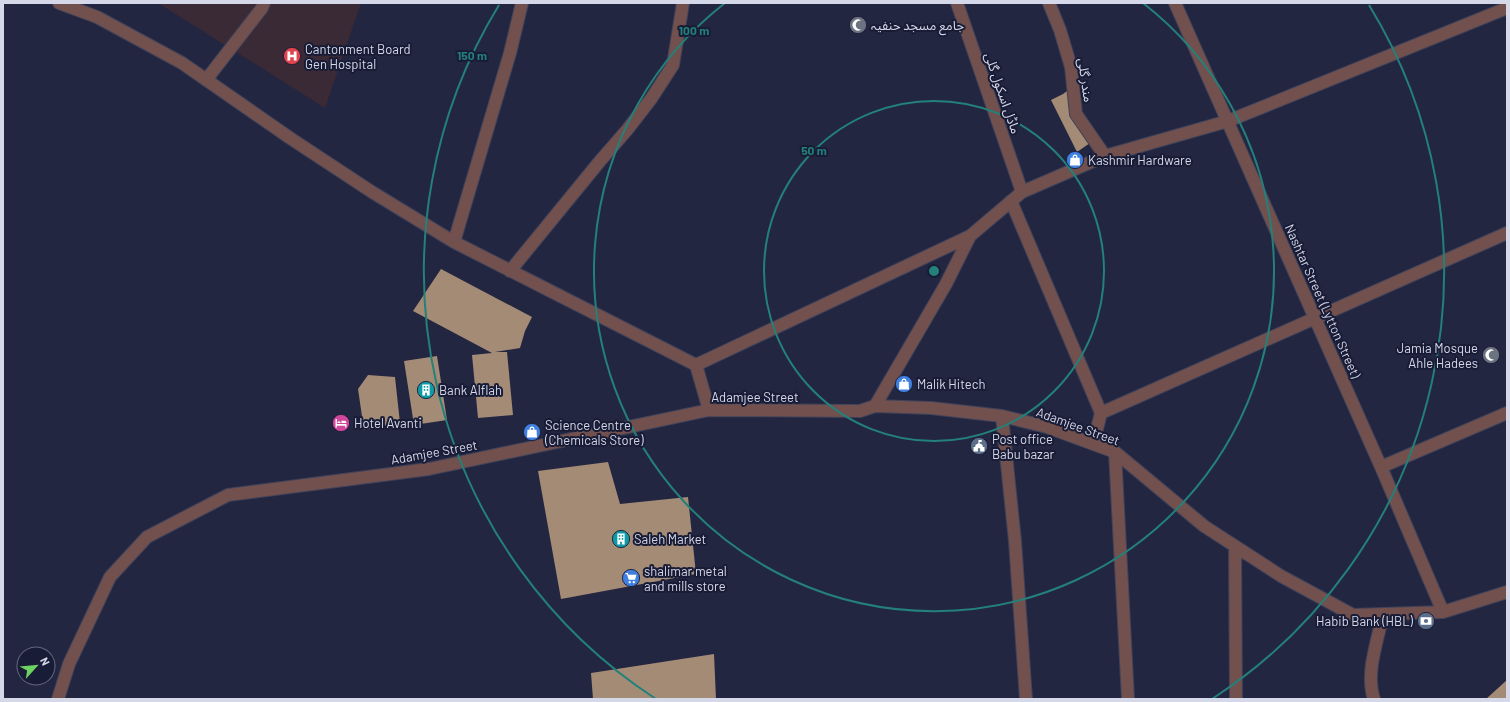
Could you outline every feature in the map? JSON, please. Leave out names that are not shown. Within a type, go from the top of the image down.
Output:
[{"type":"street","points":[[59,3],[97,17],[182,63],[366,187],[454,242],[696,365],[709,410]]},
{"type":"street","points":[[206,80],[262,8],[264,3]]},
{"type":"street","points":[[454,242],[510,53],[522,3]]},
{"type":"street","points":[[510,271],[627,130],[651,99],[673,65],[683,3]]},
{"type":"street","name":"ماڈل اسکول گلی","points":[[957,3],[1022,192]]},
{"type":"street","name":"مندر گلی","points":[[1049,3],[1060,30],[1071,67],[1076,114],[1105,156]]},
{"type":"street","name":"Nashtar Street (Lytton Street)","points":[[1175,3],[1381,467],[1443,612]]},
{"type":"street","points":[[696,365],[970,236],[1022,192],[1105,156],[1228,121],[1507,8]]},
{"type":"street","points":[[1011,201],[1101,413],[1093,444]]},
{"type":"street","points":[[1101,413],[1507,233]]},
{"type":"street","points":[[875,406],[946,284],[970,236]]},
{"type":"street","name":"Adamjee Street","points":[[58,699],[70,664],[110,577],[147,537],[228,495],[429,469],[709,410],[860,411],[875,406],[931,408],[1002,416],[1047,427],[1115,452],[1204,526],[1281,576],[1354,615],[1443,612],[1507,592]]},
{"type":"street","points":[[1381,467],[1507,413]]},
{"type":"street","points":[[1002,416],[1015,540],[1026,699]]},
{"type":"street","points":[[1115,452],[1128,699]]},
{"type":"street","points":[[1235,546],[1236,699]]},
{"type":"street","points":[[1374,699],[1370,676],[1383,614]]},
{"type":"shaded area","name":"Cantonment Board Gen Hospital","points":[[158,3],[361,3],[325,108]]},
{"type":"building","points":[[1071,88],[1090,143],[1077,152],[1051,100]]},
{"type":"building","points":[[441,269],[532,317],[525,331],[520,348],[495,352],[507,352],[513,415],[478,418],[472,355],[492,353],[413,311]]},
{"type":"building","name":"Bank Alflah","points":[[437,356],[447,420],[414,425],[404,361]]},
{"type":"building","points":[[368,375],[395,377],[400,423],[364,430],[358,389]]},
{"type":"building","name":"Saleh Market","points":[[608,462],[620,504],[688,497],[696,574],[561,599],[538,471]]},
{"type":"building","points":[[714,654],[716,699],[593,699],[591,673]]},
{"type":"building","points":[[1507,680],[1507,699],[1486,699]]},
{"type":"place","name":"جامع مسجد حنفیہ","points":[[858,25]]},
{"type":"place","name":"Cantonment Board Gen Hospital","points":[[292,56]]},
{"type":"place","name":"Kashmir Hardware","points":[[1075,160]]},
{"type":"place","name":"Jamia Mosque Ahle Hadees","points":[[1491,355]]},
{"type":"place","name":"Malik Hitech","points":[[904,384]]},
{"type":"place","name":"Bank Alflah","points":[[426,390]]},
{"type":"place","name":"Hotel Avanti","points":[[341,423]]},
{"type":"place","name":"Science Centre (Chemicals Store)","points":[[532,432]]},
{"type":"place","name":"Post office Babu bazar","points":[[979,446]]},
{"type":"place","name":"Saleh Market","points":[[621,539]]},
{"type":"place","name":"shalimar metal and mills store","points":[[631,578]]},
{"type":"place","name":"Habib Bank (HBL)","points":[[1426,621]]}]
